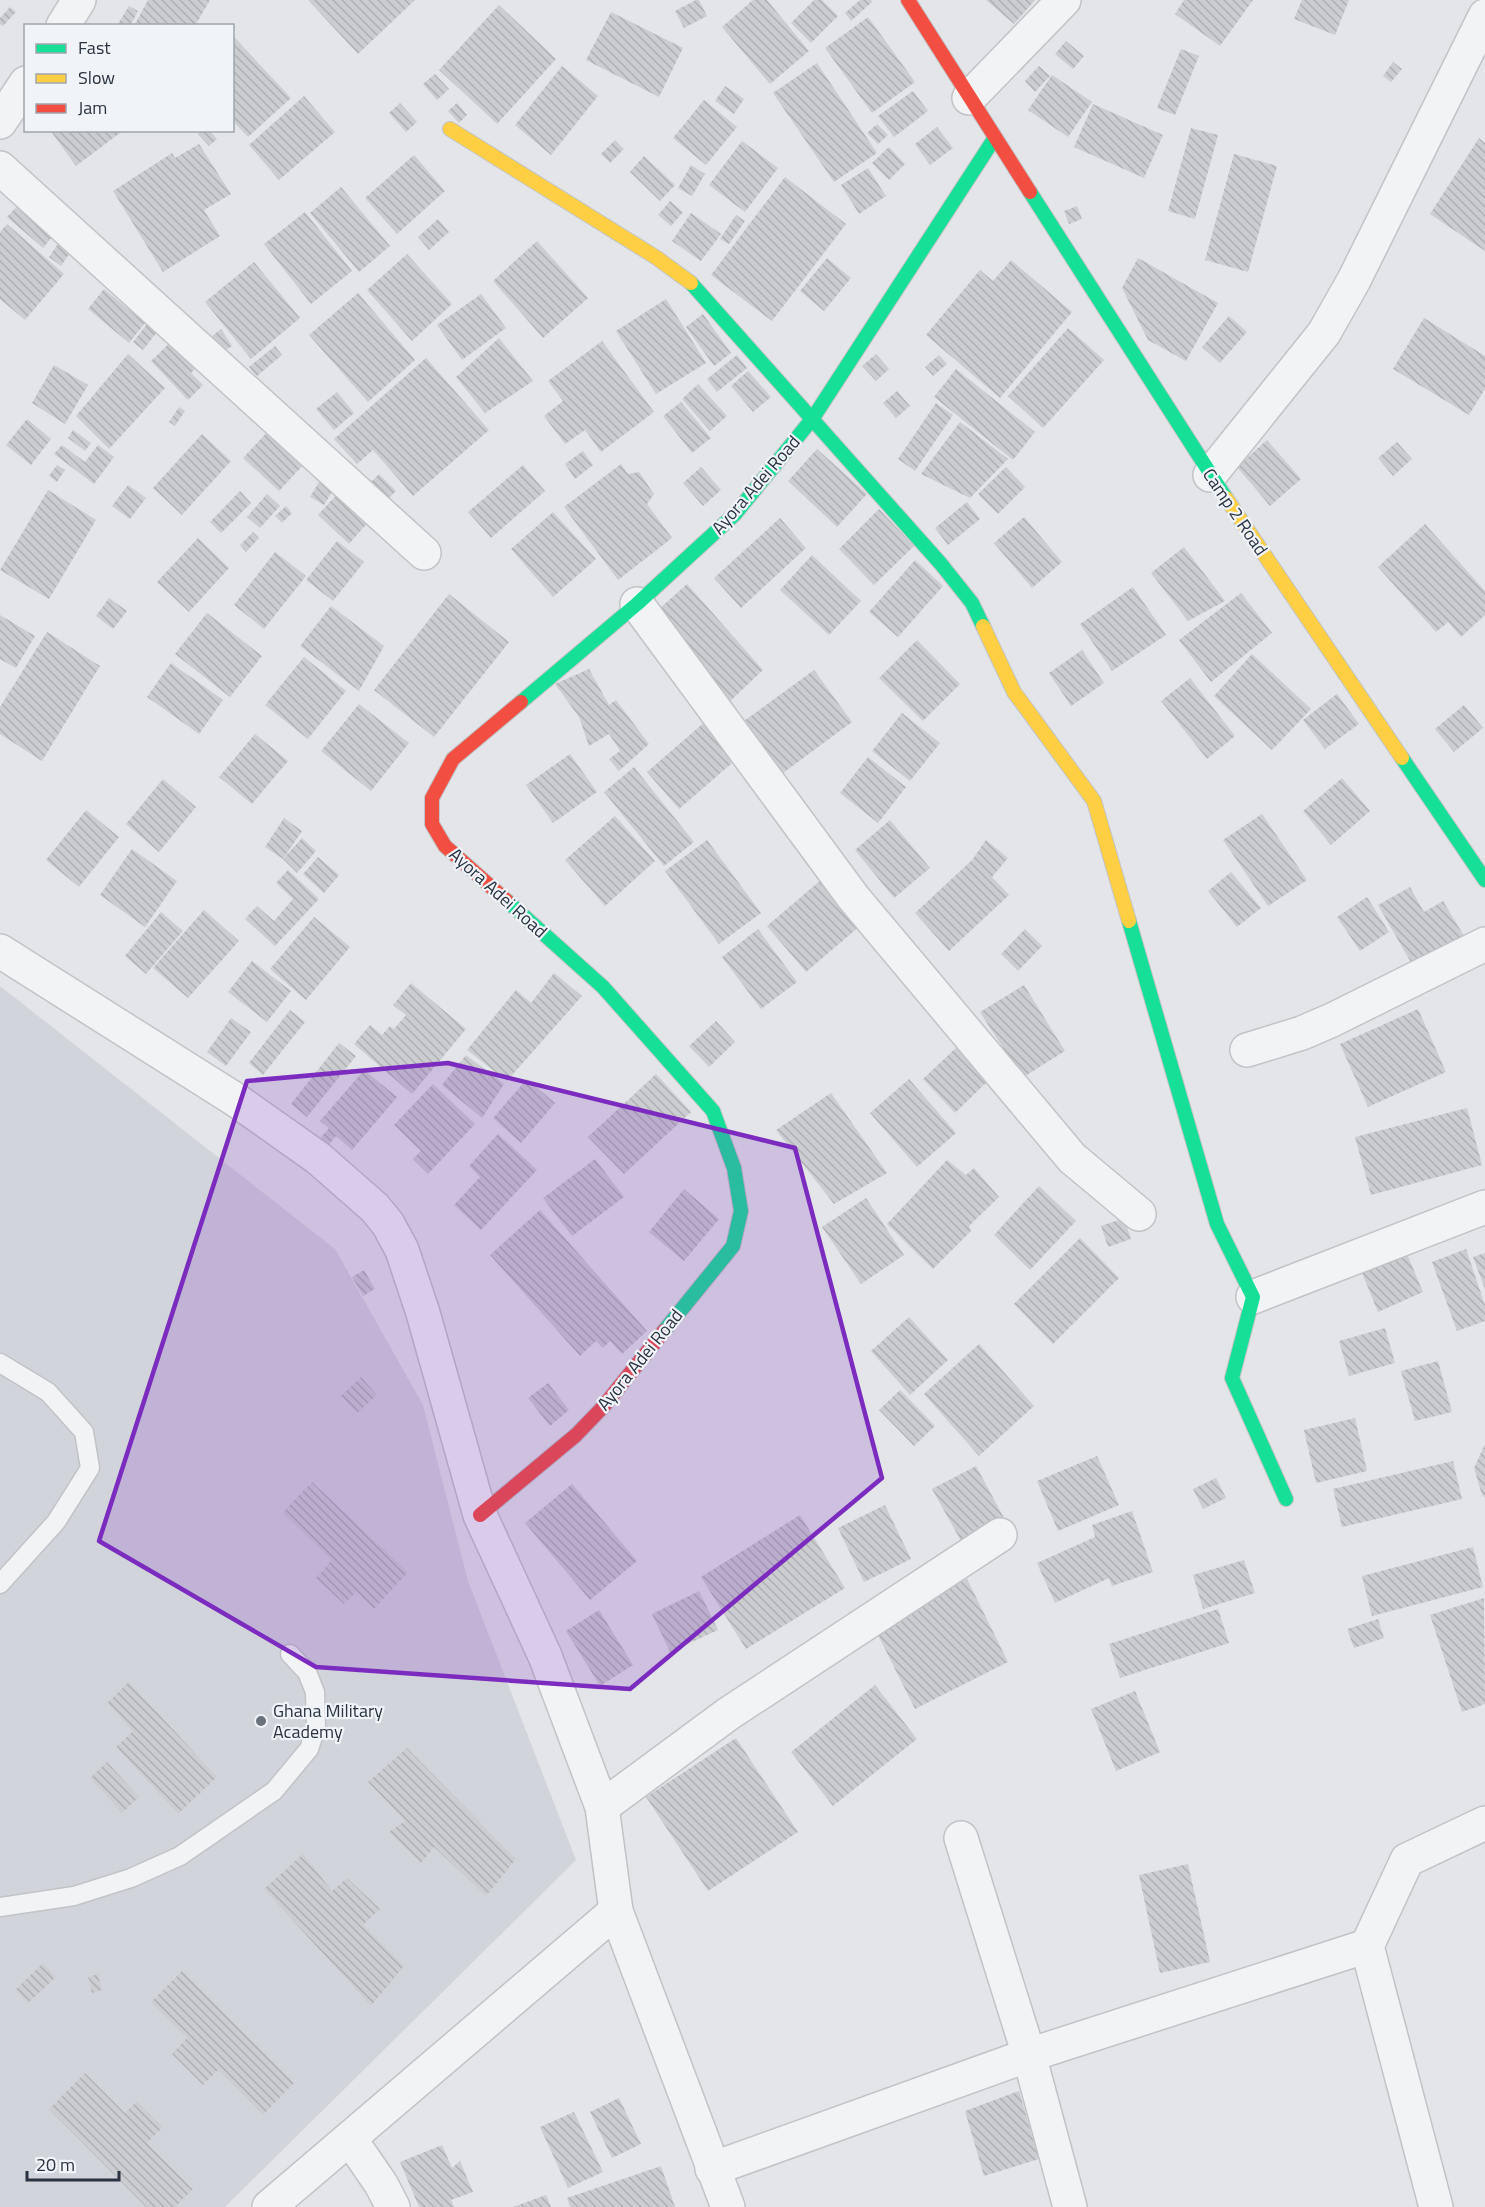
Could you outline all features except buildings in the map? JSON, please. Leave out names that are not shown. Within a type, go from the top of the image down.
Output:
[{"type":"street","points":[[64,24],[79,0]]},
{"type":"street","name":"Camp 2 Road","points":[[908,0],[994,139],[1210,475],[1485,880]]},
{"type":"street","points":[[969,98],[1064,0]]},
{"type":"street","points":[[1210,475],[1324,333],[1354,280],[1485,16]]},
{"type":"street","points":[[0,122],[24,86]]},
{"type":"street","points":[[450,129],[657,258],[684,276],[699,291],[941,564],[972,603],[1014,692],[1094,801],[1217,1224],[1253,1297],[1232,1378],[1286,1499]]},
{"type":"street","name":"Ayora Adei Road","points":[[480,1515],[576,1435],[603,1407],[733,1246],[741,1211],[734,1168],[713,1112],[603,987],[445,846],[432,824],[432,798],[453,759],[637,604],[735,514],[813,418],[994,139]]},
{"type":"street","points":[[0,168],[424,554]]},
{"type":"street","points":[[637,604],[853,897],[1072,1158],[1139,1214]]},
{"type":"street","points":[[1247,1050],[1302,1033],[1332,1020],[1485,944]]},
{"type":"street","points":[[0,951],[245,1106],[318,1158],[388,1224],[402,1250],[409,1271],[480,1515],[545,1656],[602,1807],[616,1911],[728,2207]]},
{"type":"street","points":[[1253,1297],[1485,1207]]},
{"type":"street","points":[[602,1807],[728,1714],[999,1535]]},
{"type":"street","points":[[1436,2207],[1367,1946],[1407,1860],[1485,1823]]},
{"type":"street","points":[[961,1838],[1029,2055],[1071,2207]]},
{"type":"street","points":[[269,2207],[616,1911]]},
{"type":"street","points":[[712,2169],[1029,2055],[1367,1946]]},
{"type":"street","points":[[350,2139],[381,2184],[393,2207]]},
{"type":"lane","points":[[0,1363],[48,1392],[84,1432],[90,1468],[56,1522],[0,1584]]},
{"type":"lane","points":[[0,1907],[74,1896],[131,1878],[180,1856],[274,1791],[309,1749],[316,1728],[315,1692],[307,1672],[290,1654]]},
{"type":"highlighted area","points":[[448,1063],[795,1148],[882,1478],[630,1689],[316,1667],[99,1541],[247,1081]]},
{"type":"shaded area","name":"Ghana Military Academy","points":[[0,986],[335,1249],[423,1405],[468,1581],[576,1860],[225,2207],[0,2207]]},
{"type":"traffic: fast","points":[[521,702],[637,604],[735,514],[813,418],[994,139]]},
{"type":"traffic: fast","points":[[1030,192],[1226,498]]},
{"type":"traffic: fast","points":[[691,283],[941,564],[972,603],[983,626]]},
{"type":"traffic: fast","points":[[1402,758],[1485,880]]},
{"type":"traffic: fast","points":[[507,901],[603,987],[713,1111],[734,1168],[741,1211],[733,1246],[664,1331]]},
{"type":"traffic: fast","points":[[1129,921],[1217,1224],[1253,1297],[1232,1378],[1286,1499]]},
{"type":"traffic: slow","points":[[450,129],[657,258],[691,283]]},
{"type":"traffic: slow","points":[[1226,498],[1402,758]]},
{"type":"traffic: slow","points":[[983,626],[1014,692],[1094,801],[1129,921]]},
{"type":"traffic: jam","points":[[908,0],[1030,192]]},
{"type":"traffic: jam","points":[[507,901],[445,846],[432,824],[432,798],[453,759],[521,702]]},
{"type":"traffic: jam","points":[[480,1515],[576,1435],[603,1407],[664,1331]]},
{"type":"place","name":"Ghana Military Academy","points":[[261,1721]]}]
